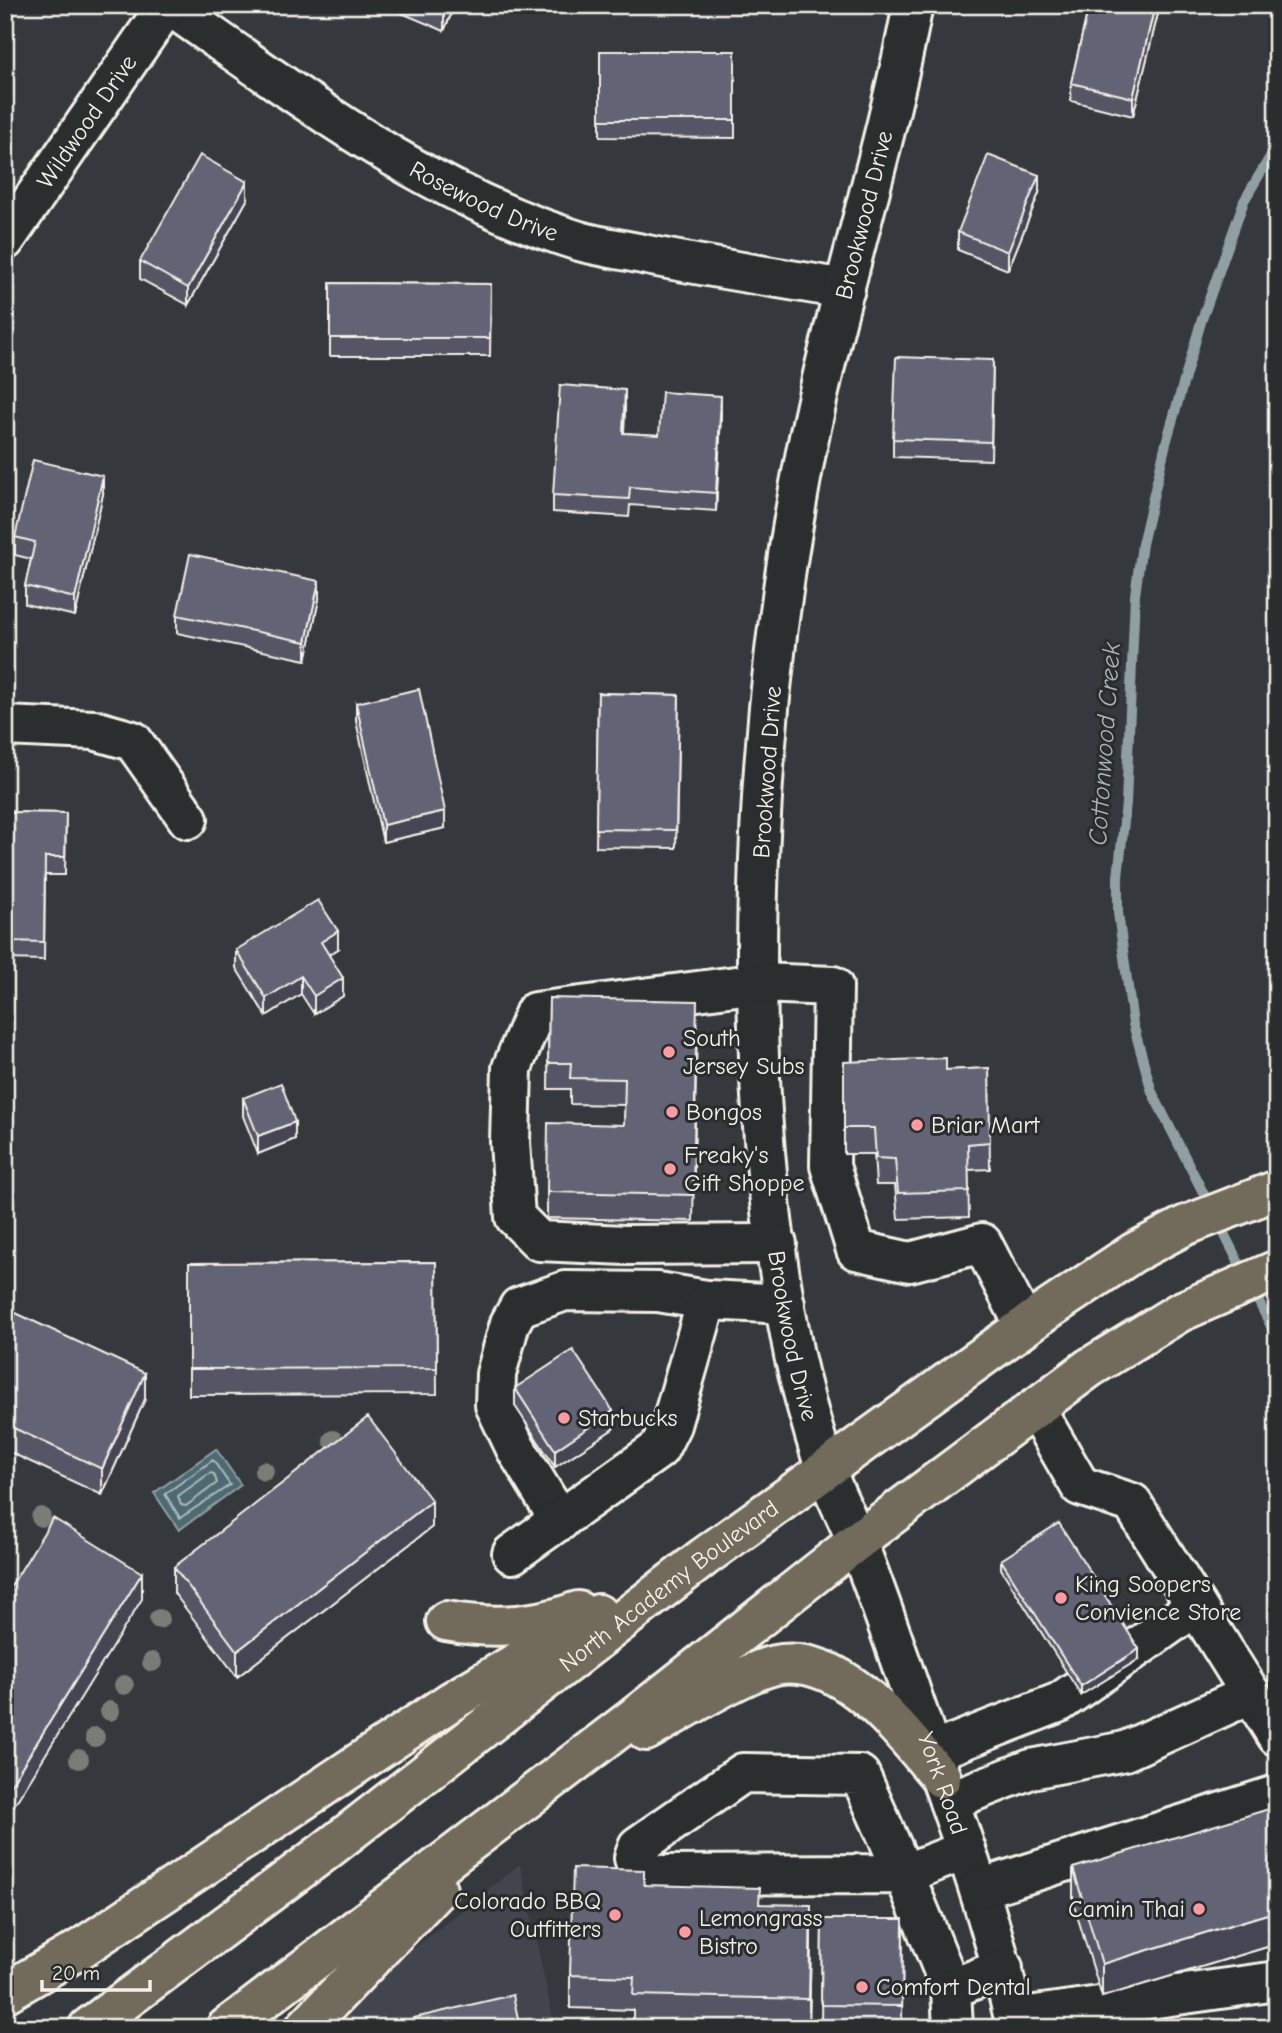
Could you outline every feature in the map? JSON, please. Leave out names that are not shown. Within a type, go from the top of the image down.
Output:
[{"type":"highway","name":"North Academy Boulevard","points":[[88,2028],[324,1852],[704,1558],[825,1468],[1035,1319],[1133,1253],[1184,1226],[1277,1190]]},
{"type":"highway","points":[[226,2028],[545,1785],[857,1541],[1089,1368],[1180,1312],[1277,1270]]},
{"type":"highway","points":[[446,1621],[477,1627],[520,1626],[564,1616],[648,1584],[704,1558]]},
{"type":"highway","points":[[5,1993],[80,1949],[450,1702],[648,1584]]},
{"type":"highway","points":[[545,1785],[731,1685],[775,1665],[793,1664],[834,1675],[866,1696],[941,1777]]},
{"type":"highway","points":[[306,2028],[510,1812]]},
{"type":"street","name":"Wildwood Drive","points":[[5,240],[167,5]]},
{"type":"street","name":"Rosewood Drive","points":[[167,5],[356,135],[414,170],[528,221],[580,241],[699,265],[845,289]]},
{"type":"street","name":"Brookwood Drive","points":[[857,1541],[825,1468],[795,1360],[768,1183],[759,983],[760,843],[782,599],[806,455],[895,94],[913,5]]},
{"type":"street","points":[[5,726],[94,730],[133,741],[188,819]]},
{"type":"street","points":[[777,1244],[625,1245],[540,1241],[515,1217],[510,1142],[512,1068],[535,1012],[759,983],[833,986],[830,1166],[856,1250],[910,1262],[982,1244],[1035,1319]]},
{"type":"street","points":[[560,1521],[516,1449],[495,1405],[496,1374],[510,1323],[519,1307],[565,1290],[658,1292],[706,1300],[785,1304]]},
{"type":"street","points":[[512,1554],[659,1449],[671,1425],[706,1300]]},
{"type":"street","points":[[1035,1408],[1080,1486],[1132,1503],[1277,1736]]},
{"type":"street","name":"York Road","points":[[857,1541],[979,1889],[1003,1968],[1015,2023]]},
{"type":"street","points":[[941,1777],[1060,1702],[1196,1606]]},
{"type":"street","points":[[941,1777],[1031,1769],[1125,1751],[1251,1694]]},
{"type":"street","points":[[953,2028],[951,1989],[905,1874],[860,1774],[743,1773],[638,1846],[635,1858],[638,1870],[661,1875],[905,1874],[966,1850]]},
{"type":"street","points":[[979,1889],[1277,1796]]},
{"type":"street","points":[[951,1989],[1003,1968]]},
{"type":"street","points":[[1015,2023],[1277,1981]]},
{"type":"shaded area","points":[[520,1864],[555,2028],[326,2028],[392,1966]]},
{"type":"water","points":[[216,1449],[241,1485],[179,1530],[154,1493]]},
{"type":"building","points":[[425,5],[447,5],[444,13]]},
{"type":"building","points":[[1089,5],[1155,5],[1133,98],[1071,83]]},
{"type":"building","points":[[600,51],[735,51],[735,120],[600,120]]},
{"type":"building","points":[[200,155],[247,182],[188,288],[140,261]]},
{"type":"building","points":[[988,155],[1039,175],[1008,252],[958,232]]},
{"type":"building","points":[[330,283],[491,284],[490,338],[330,338]]},
{"type":"building","points":[[896,357],[993,360],[991,442],[893,439]]},
{"type":"building","points":[[560,385],[625,390],[623,433],[659,435],[662,392],[721,396],[716,493],[630,487],[629,499],[553,495]]},
{"type":"building","points":[[33,460],[103,476],[75,598],[25,586],[35,542],[15,537]]},
{"type":"building","points":[[190,554],[319,581],[306,642],[177,615]]},
{"type":"building","points":[[419,689],[445,811],[383,825],[356,703]]},
{"type":"building","points":[[598,693],[679,695],[676,830],[596,829]]},
{"type":"building","points":[[5,812],[66,813],[65,857],[45,857],[44,942],[5,941]]},
{"type":"building","points":[[318,900],[338,931],[321,942],[343,978],[314,996],[301,976],[266,998],[236,950]]},
{"type":"building","points":[[549,998],[697,1001],[693,1195],[547,1192],[548,1123],[624,1125],[625,1079],[570,1078],[571,1063],[548,1063]]},
{"type":"building","name":"Briar Mart","points":[[946,1058],[946,1070],[989,1068],[990,1142],[968,1144],[969,1191],[898,1193],[895,1159],[876,1158],[874,1128],[844,1128],[844,1062]]},
{"type":"building","points":[[281,1083],[295,1122],[258,1136],[243,1098]]},
{"type":"building","points":[[436,1262],[437,1368],[189,1369],[189,1263]]},
{"type":"building","points":[[5,1308],[145,1373],[102,1469],[5,1424]]},
{"type":"building","name":"Starbucks","points":[[573,1350],[613,1411],[555,1450],[515,1388]]},
{"type":"building","points":[[368,1417],[432,1501],[237,1651],[174,1567]]},
{"type":"building","points":[[53,1518],[142,1573],[5,1794],[5,1596]]},
{"type":"building","points":[[1059,1523],[1139,1649],[1081,1686],[1001,1560]]},
{"type":"building","points":[[1269,1809],[1277,1835],[1277,1911],[1102,1964],[1073,1868]]},
{"type":"building","points":[[573,1868],[644,1870],[644,1885],[760,1888],[759,1904],[811,1905],[809,1999],[633,1995],[634,1977],[570,1975]]},
{"type":"building","name":"Comfort Dental","points":[[822,1919],[903,1919],[902,2006],[821,2005]]},
{"type":"building","points":[[513,1995],[520,2028],[416,2028],[414,2018]]},
{"type":"waterway","name":"Cottonwood Creek","points":[[1277,145],[1244,201],[1201,322],[1166,443],[1142,544],[1135,595],[1126,803],[1118,877],[1118,913],[1133,1024],[1152,1092],[1277,1338]]},
{"type":"place","name":"South Jersey Subs","points":[[669,1052]]},
{"type":"place","name":"Bongos","points":[[672,1112]]},
{"type":"place","name":"Briar Mart","points":[[917,1125]]},
{"type":"place","name":"Freaky's Gift Shoppe","points":[[670,1169]]},
{"type":"place","name":"Starbucks","points":[[564,1418]]},
{"type":"place","name":"King Soopers Convience Store","points":[[1061,1598]]},
{"type":"place","name":"Camin Thai","points":[[1199,1909]]},
{"type":"place","name":"Colorado BBQ Outfitters","points":[[615,1915]]},
{"type":"place","name":"Lemongrass Bistro","points":[[685,1932]]},
{"type":"place","name":"Comfort Dental","points":[[862,1987]]}]
